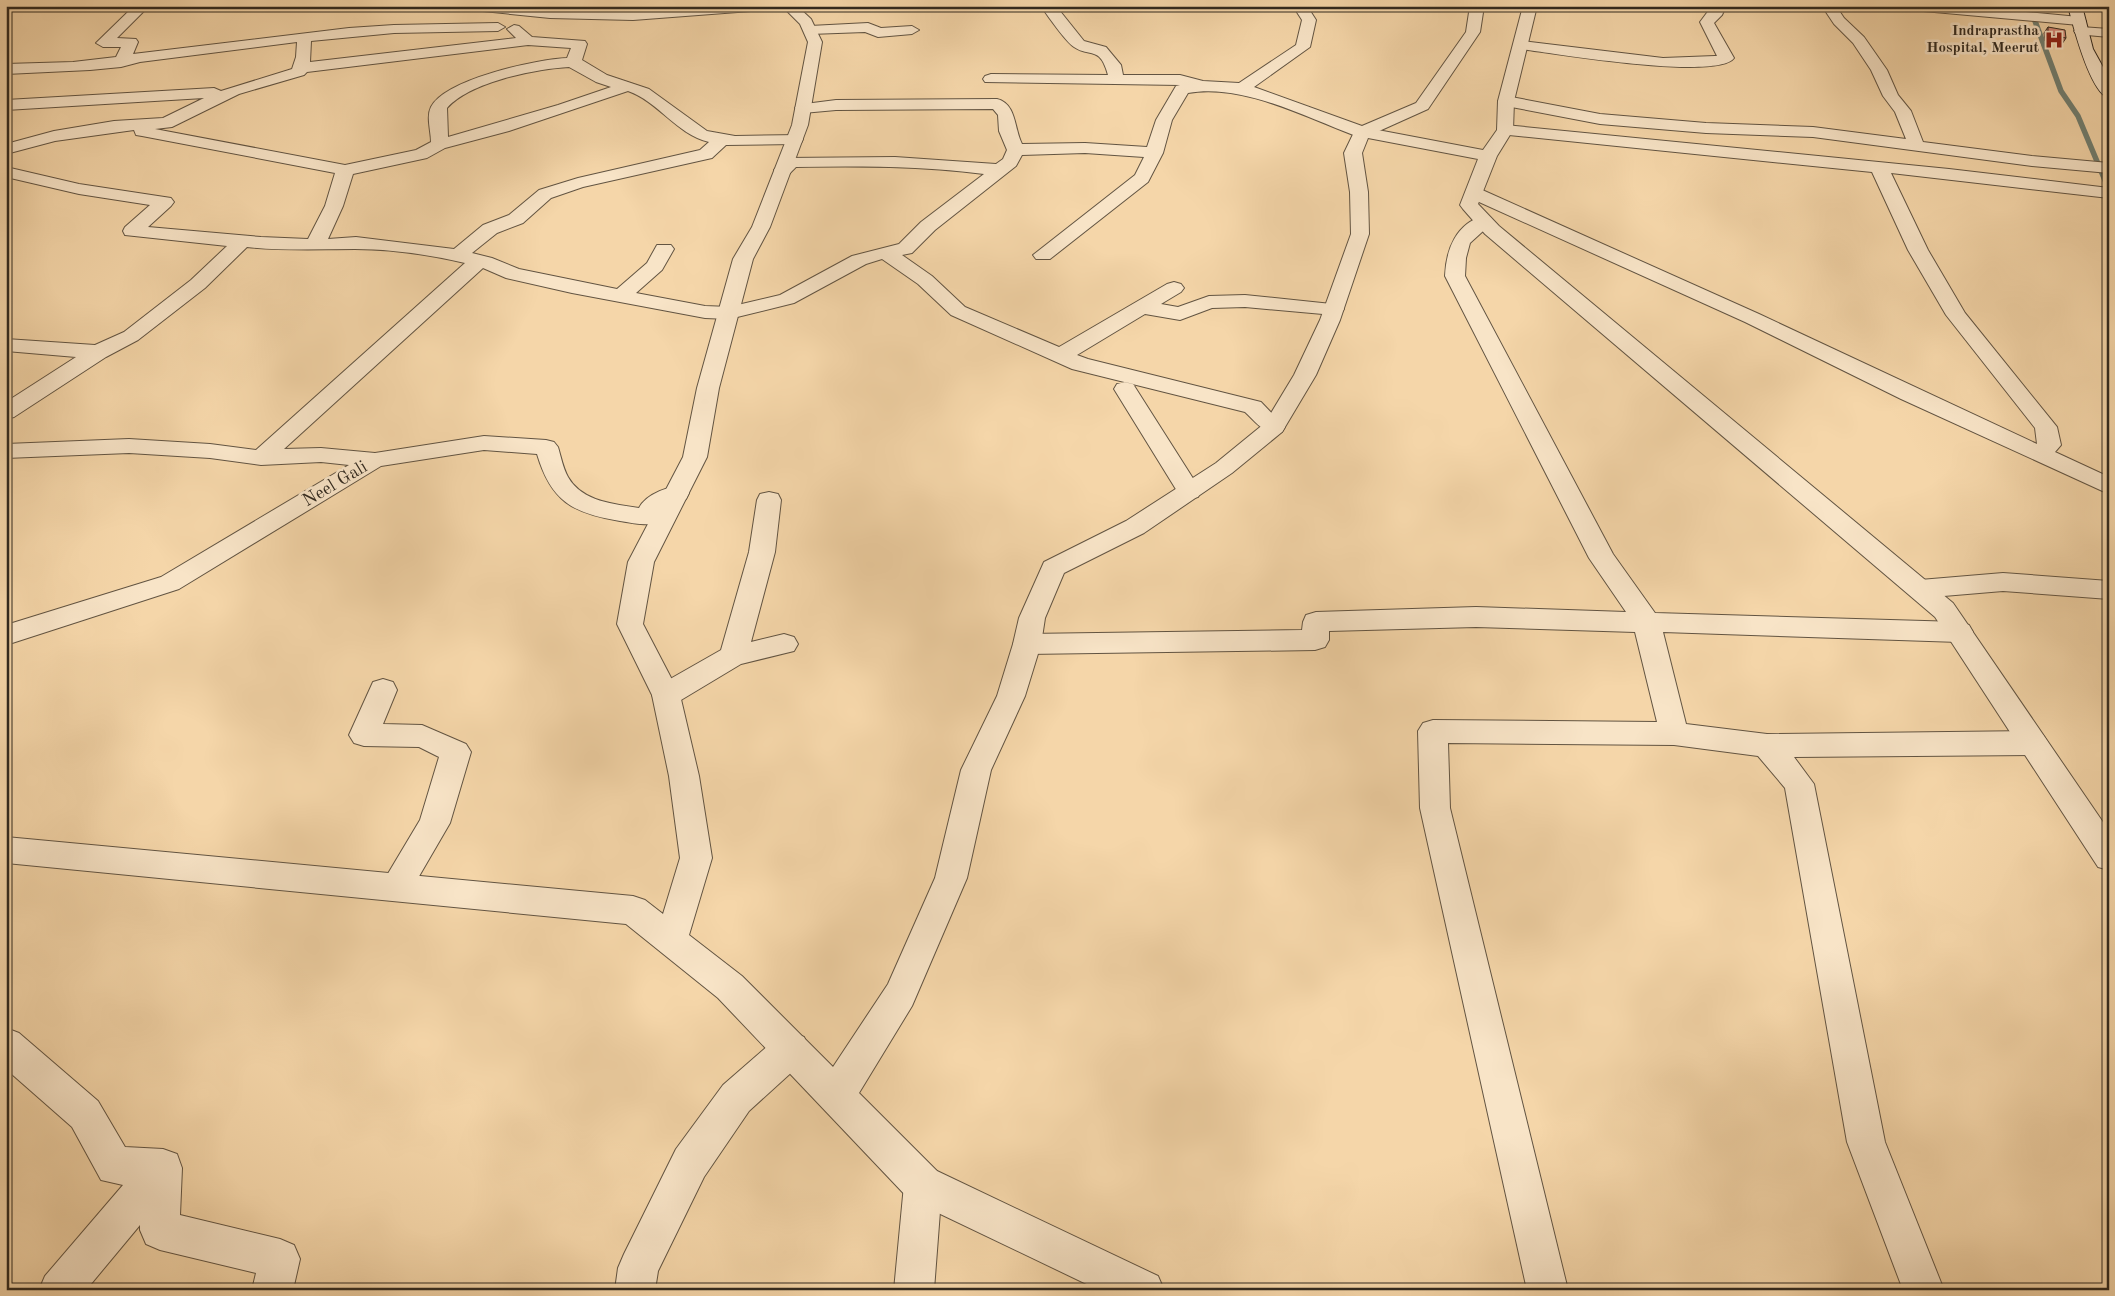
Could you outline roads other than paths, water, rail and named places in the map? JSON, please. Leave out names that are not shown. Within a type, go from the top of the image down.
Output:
[{"type":"street","points":[[121,62],[131,42],[103,43],[142,6]]},
{"type":"street","points":[[473,6],[594,15],[678,14],[765,6]]},
{"type":"street","points":[[671,940],[696,858],[684,776],[666,695],[630,624],[641,562],[695,457],[708,388],[743,260],[761,227],[795,139],[803,108],[815,42],[806,22],[789,6]]},
{"type":"street","points":[[1048,6],[1079,44],[1101,50],[1113,65],[1117,80]]},
{"type":"street","points":[[1242,88],[1303,47],[1309,20],[1300,6]]},
{"type":"street","points":[[836,1096],[900,995],[951,878],[976,770],[1011,696],[1027,644],[1032,618],[1053,568],[1135,527],[1224,468],[1274,427],[1304,375],[1348,276],[1360,234],[1359,192],[1353,153],[1362,132],[1422,106],[1473,32],[1476,6]]},
{"type":"street","points":[[1530,6],[1506,101],[1505,130],[1488,156],[1469,205],[1484,222],[1944,610],[2109,857]]},
{"type":"street","points":[[1521,45],[1664,63],[1717,61],[1726,58],[1712,35],[1707,22],[1717,12],[1718,6]]},
{"type":"street","points":[[1829,6],[1839,21],[1859,40],[1879,70],[1891,96],[1903,110],[1916,144]]},
{"type":"street","points":[[1912,6],[2080,26],[2109,32]]},
{"type":"street","points":[[2075,6],[2086,49],[2107,86]]},
{"type":"street","points":[[498,27],[511,10]]},
{"type":"street","points":[[572,63],[594,15]]},
{"type":"street","points":[[6,68],[80,66],[121,62],[140,57],[304,38],[426,27],[460,29],[512,28],[528,41]]},
{"type":"street","points":[[810,30],[868,27],[878,33],[912,30]]},
{"type":"street","points":[[6,149],[54,136],[114,126],[166,123],[233,91],[299,72],[304,57],[304,38]]},
{"type":"street","points":[[301,68],[392,56],[482,48],[528,41],[580,44]]},
{"type":"street","points":[[439,144],[441,132],[437,113],[440,104],[462,90],[515,71],[572,63],[586,67],[596,76],[643,92],[700,134],[723,139],[795,139]]},
{"type":"street","points":[[991,79],[1180,80],[1204,86]]},
{"type":"street","points":[[114,126],[345,170],[421,154],[439,144],[488,134],[563,110],[627,86]]},
{"type":"street","points":[[1043,255],[1142,178],[1154,153],[1164,120],[1182,89],[1204,86],[1242,88],[1362,132],[1488,156]]},
{"type":"street","points":[[6,105],[122,100],[233,91]]},
{"type":"street","points":[[1506,101],[1600,119],[1706,128],[1813,132],[2109,168]]},
{"type":"street","points":[[803,108],[836,105],[996,104],[1006,114],[1006,131],[1016,150]]},
{"type":"street","points":[[1505,130],[1655,143],[2109,193]]},
{"type":"street","points":[[456,256],[490,229],[516,219],[545,194],[578,183],[706,154],[723,139]]},
{"type":"street","points":[[1016,150],[1051,147],[1123,149],[1154,153]]},
{"type":"street","points":[[6,172],[79,189],[165,202],[132,231],[243,241],[315,245],[364,243],[456,256],[479,261],[513,274],[705,312],[729,313],[787,299],[859,260],[886,252],[905,250],[928,226],[1010,162],[1016,150]]},
{"type":"street","points":[[783,170],[791,162],[924,164],[999,170]]},
{"type":"street","points":[[1879,167],[1918,250],[1956,315],[2046,427],[2049,445],[2041,455]]},
{"type":"street","points":[[315,245],[334,206],[345,170]]},
{"type":"street","points":[[1474,193],[1752,318],[2109,486]]},
{"type":"street","points":[[1484,222],[1468,230],[1455,256],[1455,276],[1602,558],[1646,620],[1674,734]]},
{"type":"street","points":[[6,412],[98,352],[131,336],[191,290],[243,241]]},
{"type":"street","points":[[621,296],[655,266],[664,249]]},
{"type":"street","points":[[886,252],[925,280],[958,311],[1080,364],[1253,407],[1274,427]]},
{"type":"street","points":[[261,458],[479,261]]},
{"type":"street","points":[[1061,355],[1174,288]]},
{"type":"street","points":[[1143,307],[1180,314],[1209,302],[1245,301],[1334,309]]},
{"type":"street","points":[[6,345],[98,352]]},
{"type":"street","points":[[1125,389],[1189,491]]},
{"type":"street","name":"Neel Gali","points":[[6,635],[170,583],[375,460],[484,443],[546,447],[557,479],[575,498],[596,509],[649,517],[652,506],[677,493]]},
{"type":"street","points":[[6,451],[129,446],[210,451],[261,458],[321,455],[375,460]]},
{"type":"street","points":[[733,656],[762,552],[769,500]]},
{"type":"street","points":[[1920,589],[2004,582],[2109,590]]},
{"type":"street","points":[[1027,644],[1315,640],[1316,622],[1476,617],[1646,620],[1959,632]]},
{"type":"street","points":[[666,695],[733,656],[784,644]]},
{"type":"street","points":[[382,690],[364,735],[422,736],[456,752],[434,823],[396,887]]},
{"type":"street","points":[[1548,1290],[1435,808],[1433,731],[1674,734],[1767,746],[2033,743]]},
{"type":"street","points":[[1767,746],[1799,784],[1866,1142],[1924,1290]]},
{"type":"street","points":[[6,850],[633,910],[730,987],[923,1185],[1144,1290]]},
{"type":"street","points":[[6,1045],[85,1114],[115,1166],[163,1168]]},
{"type":"street","points":[[635,1290],[638,1268],[690,1163],[736,1098],[791,1049]]},
{"type":"street","points":[[59,1290],[163,1168]]},
{"type":"street","points":[[163,1168],[160,1230],[280,1259],[272,1290]]},
{"type":"street","points":[[914,1290],[923,1185]]},
{"type":"waterway","points":[[2033,6],[2035,21],[2061,91],[2078,116],[2109,190]]},
{"type":"place","name":"Indraprastha Hospital, Meerut","points":[[2054,40]]}]
